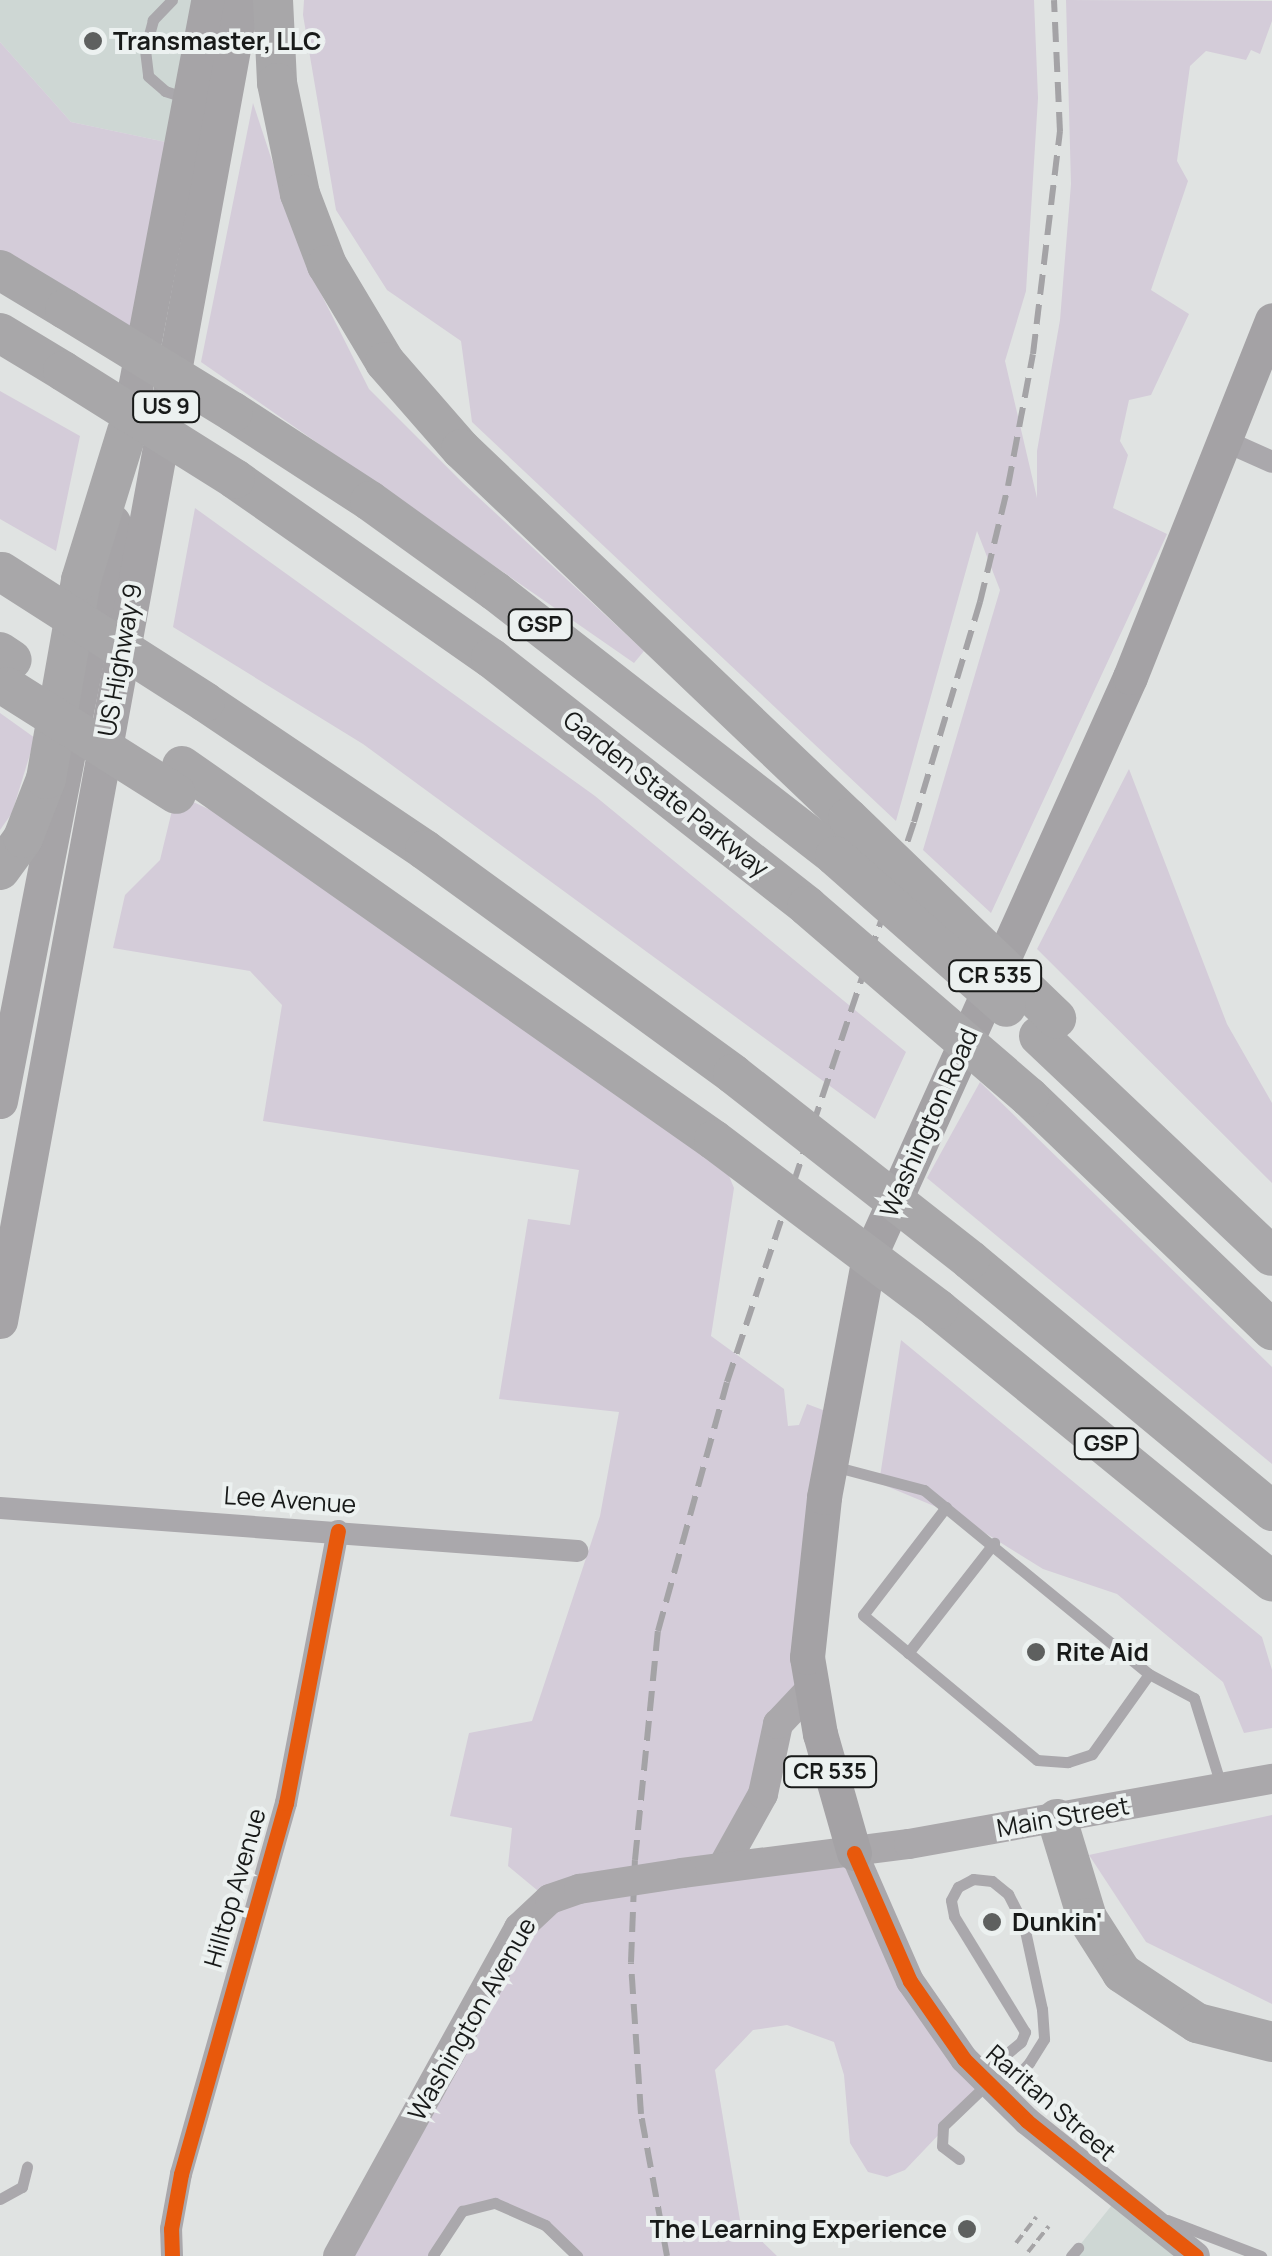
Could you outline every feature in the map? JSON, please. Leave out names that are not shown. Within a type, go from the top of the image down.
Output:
[{"type":"highway","name":"US Highway 9","points":[[0,1321],[242,0]]},
{"type":"highway","points":[[273,0],[276,83],[300,194],[327,265],[385,362],[460,449],[848,818],[1272,1256]]},
{"type":"highway","name":"US Highway 9","points":[[0,1101],[4,1048],[102,588],[190,98],[196,2]]},
{"type":"highway","name":"GSP","points":[[0,270],[233,412],[370,501],[495,591],[1047,1027]]},
{"type":"highway","name":"Garden State Parkway","points":[[0,333],[235,479],[491,658],[806,906],[1029,1097],[1272,1330]]},
{"type":"highway","points":[[0,870],[31,820],[46,779],[81,580],[127,432]]},
{"type":"highway","name":"GSP","points":[[1,572],[205,702],[424,850],[733,1074],[970,1260],[1272,1511]]},
{"type":"highway","name":"GSP","points":[[5,671],[297,850],[714,1140],[938,1309],[1272,1580]]},
{"type":"highway","points":[[1057,1819],[1087,1918],[1122,1973],[1197,2023],[1272,2042]]},
{"type":"main road","name":"Washington Road","points":[[854,1852],[810,1690],[807,1657],[829,1464],[869,1256],[1096,753],[1272,320]]},
{"type":"main road","points":[[724,1866],[764,1794],[778,1724],[810,1690]]},
{"type":"main road","name":"Main Street","points":[[854,1852],[1272,1779]]},
{"type":"main road","name":"Washington Avenue","points":[[338,2256],[519,1928],[550,1900],[579,1889],[724,1866],[854,1852]]},
{"type":"street","points":[[1225,441],[1272,462]]},
{"type":"street","name":"Lee Avenue","points":[[0,1508],[577,1551]]},
{"type":"street","name":"Hilltop Avenue","points":[[172,2256],[181,2174],[286,1803],[338,1531]]},
{"type":"street","name":"Raritan Street","points":[[854,1852],[910,1981],[988,2085],[1196,2256]]},
{"type":"lane","points":[[190,98],[165,91],[148,76],[145,50],[153,20],[196,2]]},
{"type":"lane","points":[[829,1464],[924,1490],[1149,1674],[1194,1698],[1222,1789]]},
{"type":"lane","points":[[946,1507],[862,1615],[1037,1760],[1068,1762],[1092,1754],[1149,1674]]},
{"type":"lane","points":[[908,1653],[994,1544]]},
{"type":"lane","points":[[959,2159],[942,2146],[943,2126],[988,2085],[1025,2032],[954,1916],[951,1900],[958,1887],[973,1879],[992,1881],[1008,1894],[1024,1926],[1042,2009],[1044,2039],[1030,2063],[988,2085]]},
{"type":"lane","points":[[0,2199],[22,2187],[26,2167]]},
{"type":"lane","points":[[433,2256],[462,2211],[496,2203],[545,2225],[576,2256]]},
{"type":"lane","points":[[1136,2208],[1261,2256]]},
{"type":"path","points":[[1016,2243],[1036,2216]]},
{"type":"path","points":[[1028,2252],[1049,2226]]},
{"type":"shaded area","points":[[0,0],[208,0],[180,145],[71,122],[0,42]]},
{"type":"shaded area","points":[[304,0],[1034,0],[1038,98],[1026,291],[1005,361],[1037,498],[1037,451],[1060,320],[1071,184],[1066,0],[1272,1],[1272,21],[1260,54],[1251,50],[1246,60],[1206,51],[1190,66],[1177,161],[1188,181],[1151,290],[1189,314],[1151,395],[1129,400],[1120,441],[1128,455],[1113,508],[1167,534],[991,913],[923,850],[1000,590],[977,531],[896,821],[472,422],[461,341],[387,290],[336,210],[303,15]]},
{"type":"shaded area","points":[[0,42],[71,122],[180,145],[141,358],[0,270]]},
{"type":"shaded area","points":[[253,103],[306,264],[369,389],[463,483],[644,651],[634,663],[201,362]]},
{"type":"shaded area","points":[[0,391],[80,436],[56,551],[0,519]]},
{"type":"shaded area","points":[[195,508],[595,796],[906,1052],[875,1119],[363,744],[173,627]]},
{"type":"shaded area","points":[[0,713],[35,738],[12,813],[0,830]]},
{"type":"shaded area","points":[[1129,769],[1227,1024],[1272,1103],[1272,1183],[1037,949]]},
{"type":"shaded area","points":[[176,794],[297,850],[714,1140],[734,1188],[711,1336],[784,1389],[788,1426],[799,1425],[807,1404],[839,1416],[807,1657],[724,1865],[854,1853],[878,1916],[987,2084],[905,2170],[887,2177],[868,2172],[850,2143],[844,2075],[834,2042],[787,2025],[753,2030],[715,2070],[740,2220],[777,2256],[577,2256],[559,2235],[495,2203],[462,2211],[432,2256],[338,2256],[549,1900],[508,1866],[512,1828],[450,1816],[469,1733],[532,1721],[600,1516],[619,1412],[499,1399],[528,1219],[570,1225],[579,1170],[263,1121],[282,1005],[250,971],[113,948],[125,895],[160,860]]},
{"type":"shaded area","points":[[980,1082],[1272,1367],[1272,1464],[927,1178]]},
{"type":"shaded area","points":[[901,1340],[1262,1637],[1272,1670],[1272,1728],[1244,1733],[1223,1682],[1117,1594],[1043,1569],[958,1516],[879,1483]]},
{"type":"shaded area","points":[[1272,1815],[1272,2004],[1146,1942],[1089,1855]]},
{"type":"shaded area","points":[[1120,2195],[1196,2256],[1071,2256]]},
{"type":"railway","points":[[667,2256],[641,2114],[631,1962],[635,1860],[658,1631],[727,1382],[914,822],[980,602],[1008,486],[1033,354],[1060,132],[1054,0]]},
{"type":"cycle path","points":[[172,2256],[171,2229],[181,2174],[286,1803],[338,1531]]},
{"type":"cycle path","points":[[854,1853],[910,1981],[964,2059],[1027,2121],[1196,2256]]},
{"type":"place","name":"Transmaster, LLC","points":[[93,41]]},
{"type":"place","name":"Rite Aid","points":[[1036,1652]]},
{"type":"place","name":"Dunkin'","points":[[992,1922]]},
{"type":"place","name":"The Learning Experience","points":[[967,2229]]}]
